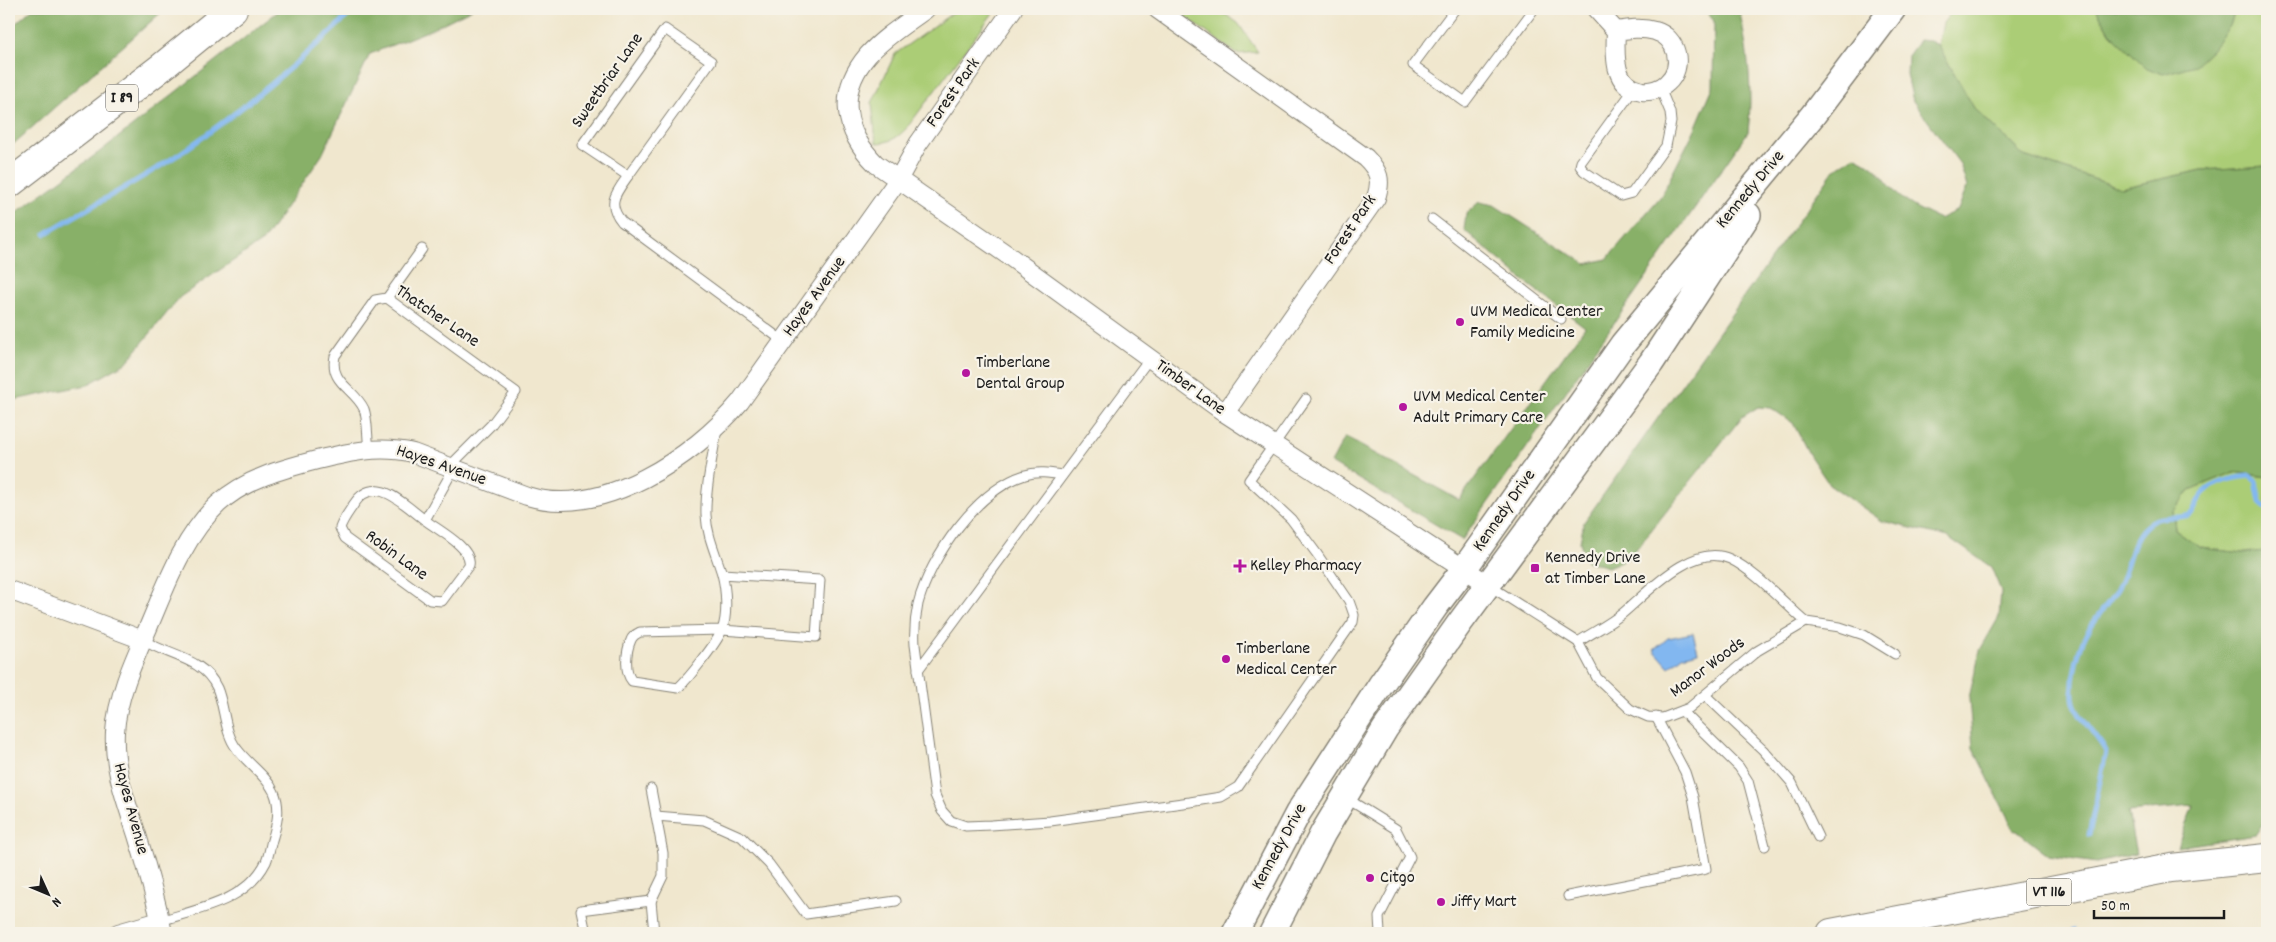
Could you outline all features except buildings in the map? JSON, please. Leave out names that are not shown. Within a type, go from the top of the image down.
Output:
[{"type":"main road","name":"I 89","points":[[9,184],[163,66],[233,9]]},
{"type":"main road","name":"Kennedy Drive","points":[[1235,933],[1298,813],[1380,686],[1435,607],[1624,344],[1813,115],[1893,9]]},
{"type":"main road","name":"Kennedy Drive","points":[[1272,933],[1299,878],[1344,797],[1385,729],[1459,624],[1651,363],[1813,115]]},
{"type":"main road","name":"VT 116","points":[[1831,933],[2171,868],[2267,858]]},
{"type":"street","name":"Timber Lane","points":[[925,9],[869,54],[859,67],[849,95],[849,122],[859,145],[876,164],[1016,262],[1224,413],[1489,585]]},
{"type":"street","name":"Forest Park","points":[[898,180],[918,144],[1013,9]]},
{"type":"street","name":"Forest Park","points":[[1157,9],[1366,158],[1380,176],[1376,198],[1224,413]]},
{"type":"street","points":[[1596,9],[1616,31],[1616,67],[1622,80],[1634,89],[1647,91],[1660,88],[1671,79],[1677,66],[1676,52],[1669,39],[1650,30],[1616,31]]},
{"type":"street","name":"Hayes Avenue","points":[[161,927],[119,780],[115,756],[117,713],[143,640],[174,568],[197,530],[218,505],[255,480],[283,468],[369,449],[396,448],[542,501],[577,502],[617,491],[668,463],[717,427],[740,402],[898,180]]},
{"type":"street","points":[[9,590],[143,640]]},
{"type":"street","points":[[118,933],[161,927]]},
{"type":"lane","points":[[1455,9],[1413,65],[1465,102],[1534,9]]},
{"type":"lane","name":"Sweetbriar Lane","points":[[628,176],[582,145],[665,29],[711,61],[628,176],[617,193],[613,205],[622,222],[783,341]]},
{"type":"lane","points":[[1634,89],[1580,162],[1580,166],[1584,171],[1621,196],[1632,193],[1666,146],[1671,122],[1670,112],[1660,88]]},
{"type":"lane","points":[[1432,219],[1561,319]]},
{"type":"lane","points":[[387,298],[422,249]]},
{"type":"lane","name":"Thatcher Lane","points":[[369,449],[365,412],[357,397],[337,377],[333,367],[335,356],[374,300],[387,298],[516,392],[491,425],[456,461],[454,468]]},
{"type":"lane","points":[[918,670],[1149,359]]},
{"type":"lane","points":[[1062,475],[1041,472],[1026,474],[1012,480],[984,499],[958,529],[934,566],[918,603],[914,628],[935,795],[942,811],[952,821],[966,826],[1050,821],[1190,802],[1221,797],[1238,787],[1354,622],[1354,615],[1349,600],[1317,554],[1291,519],[1249,480],[1306,399]]},
{"type":"lane","points":[[717,427],[706,515],[712,550],[722,574],[725,598],[722,630],[689,678],[678,688],[637,683],[627,676],[630,641],[640,632],[722,630],[816,637],[820,580],[722,574]]},
{"type":"lane","points":[[425,520],[454,468]]},
{"type":"lane","name":"Robin Lane","points":[[374,489],[388,494],[425,520],[464,549],[470,561],[446,597],[436,602],[430,600],[344,538],[340,528],[358,497],[364,492],[374,489]]},
{"type":"lane","points":[[1578,642],[1622,614],[1656,583],[1685,563],[1713,555],[1729,558],[1746,570],[1806,622],[1840,627],[1864,635],[1896,654]]},
{"type":"lane","name":"Manor Woods","points":[[1489,585],[1578,642],[1597,678],[1630,709],[1648,717],[1663,718],[1689,708],[1757,651],[1806,622]]},
{"type":"lane","points":[[143,640],[157,649],[184,657],[205,672],[216,687],[236,748],[255,767],[274,792],[279,819],[265,862],[246,886],[217,904],[161,927]]},
{"type":"lane","points":[[1705,695],[1763,750],[1792,784],[1818,837]]},
{"type":"lane","points":[[1682,711],[1739,768],[1748,780],[1765,846]]},
{"type":"lane","points":[[1568,896],[1706,869],[1692,797],[1685,772],[1656,717]]},
{"type":"lane","points":[[651,789],[663,853],[663,876],[651,900],[654,933]]},
{"type":"lane","points":[[1344,797],[1396,829],[1410,857],[1379,917],[1380,933]]},
{"type":"lane","points":[[656,816],[704,820],[742,837],[769,864],[806,914],[896,901]]},
{"type":"lane","points":[[586,933],[581,910],[651,900]]},
{"type":"green space","points":[[32,9],[165,9],[9,148],[9,29]]},
{"type":"green space","points":[[281,9],[472,9],[430,30],[370,54],[322,155],[264,240],[180,297],[126,363],[87,385],[9,401],[9,218],[102,150]]},
{"type":"green space","points":[[958,9],[996,9],[906,129],[893,139],[876,143],[872,103],[895,54]]},
{"type":"green space","points":[[1174,9],[1217,9],[1238,23],[1258,52],[1237,54]]},
{"type":"green space","points":[[1704,9],[1739,9],[1749,70],[1748,132],[1462,540],[1331,463],[1345,437],[1459,500],[1585,327],[1528,284],[1464,230],[1466,214],[1479,202],[1494,205],[1586,264],[1607,259],[1661,196],[1694,131],[1713,87],[1714,21]]},
{"type":"green space","points":[[1954,9],[2096,9],[2111,34],[2230,26],[2235,9],[2267,9],[2267,166],[2202,170],[2121,188],[2024,156],[1974,108],[1938,45],[1943,23]]},
{"type":"green space","points":[[2096,9],[2235,9],[2230,26],[2211,50],[2195,65],[2163,74],[2147,68],[2111,34]]},
{"type":"green space","points":[[1919,40],[1930,41],[1938,45],[1974,108],[2024,156],[2121,188],[2202,170],[2267,166],[2267,477],[2234,472],[2190,490],[2173,512],[2175,529],[2201,548],[2242,553],[2267,551],[2267,818],[2256,835],[2177,847],[2193,806],[2128,812],[2136,854],[2096,863],[2049,856],[2013,828],[1973,748],[1969,698],[1980,650],[1999,617],[2001,591],[1991,567],[1948,537],[1882,521],[1829,484],[1810,456],[1793,423],[1771,408],[1758,407],[1742,417],[1629,558],[1608,567],[1586,561],[1580,542],[1584,522],[1834,170],[1854,156],[1870,164],[1898,195],[1923,211],[1939,219],[1958,210],[1967,187],[1960,164],[1913,101],[1907,75],[1908,56]]},
{"type":"green space","points":[[2234,472],[2267,477],[2267,551],[2242,553],[2201,548],[2175,529],[2173,512],[2190,490]]},
{"type":"water","points":[[1693,633],[1698,652],[1683,656],[1669,667],[1654,650],[1668,638]]},
{"type":"waterway","points":[[45,234],[148,174],[205,136],[272,84],[355,9]]},
{"type":"waterway","points":[[2089,835],[2106,752],[2074,704],[2075,671],[2079,652],[2086,635],[2120,584],[2136,538],[2152,521],[2189,515],[2193,512],[2199,498],[2205,491],[2216,484],[2236,478],[2249,476],[2256,481],[2260,502],[2267,508]]},
{"type":"place","name":"UVM Medical Center Family Medicine","points":[[1460,322]]},
{"type":"place","name":"Timberlane Dental Group","points":[[966,373]]},
{"type":"place","name":"UVM Medical Center Adult Primary Care","points":[[1403,407]]},
{"type":"place","name":"Kelley Pharmacy","points":[[1240,566]]},
{"type":"place","name":"Kennedy Drive at Timber Lane","points":[[1535,568]]},
{"type":"place","name":"Timberlane Medical Center","points":[[1226,659]]},
{"type":"place","name":"Citgo","points":[[1370,878]]},
{"type":"place","name":"Jiffy Mart","points":[[1441,902]]}]
